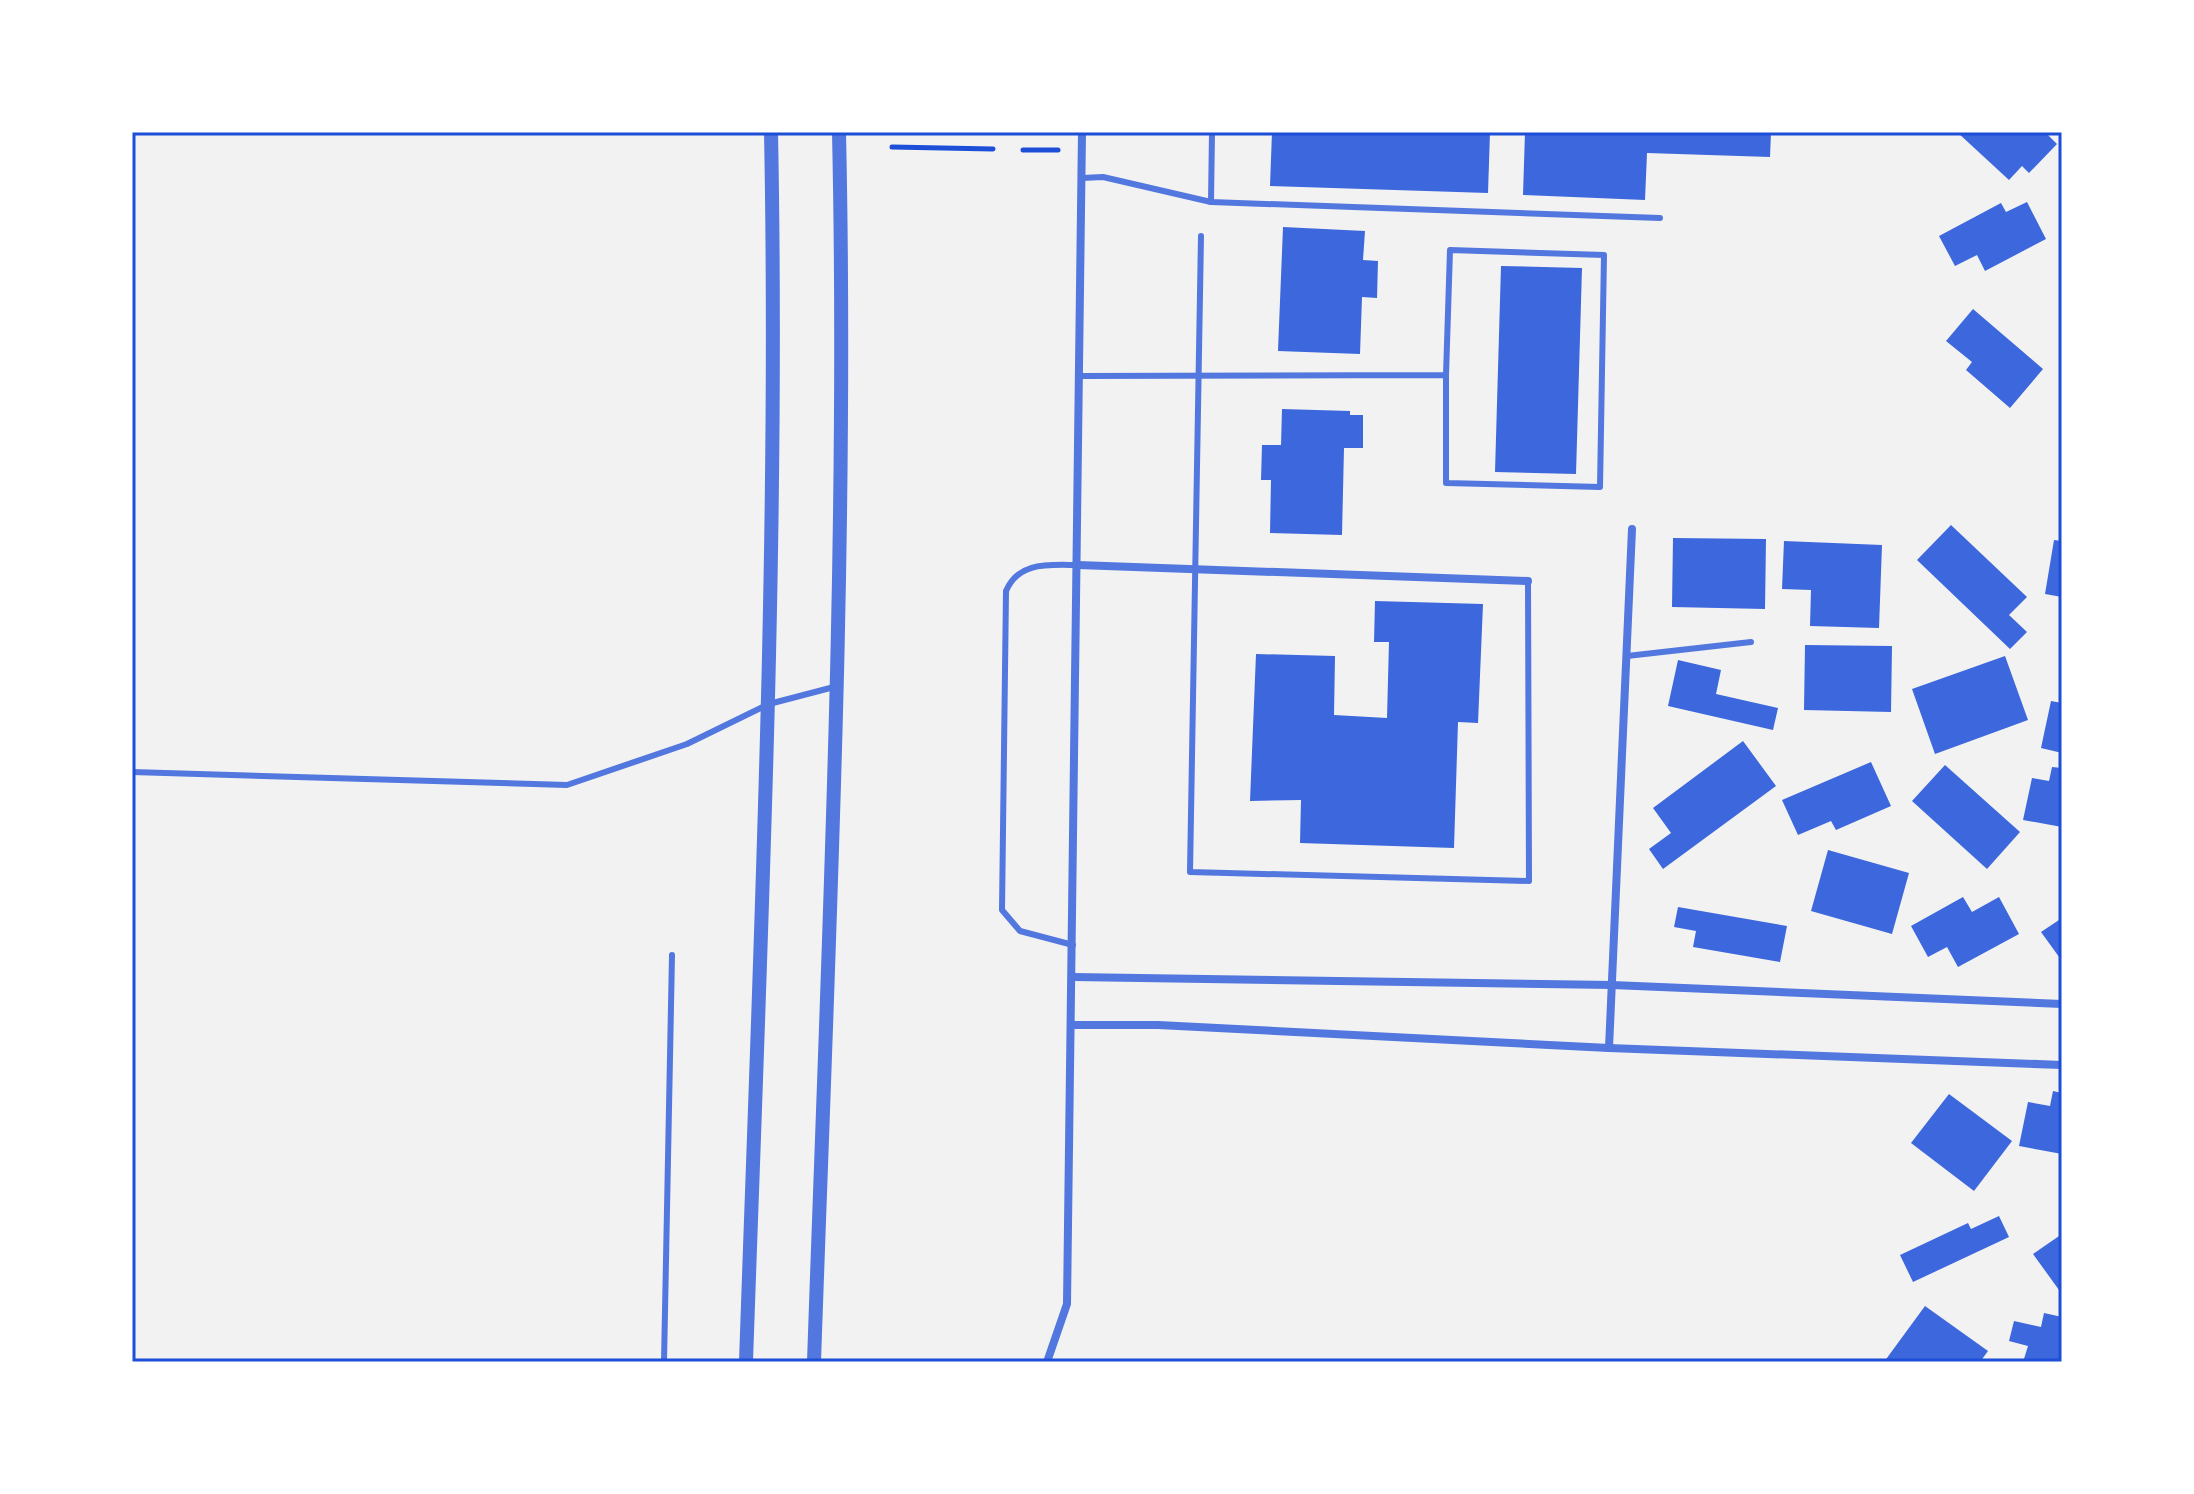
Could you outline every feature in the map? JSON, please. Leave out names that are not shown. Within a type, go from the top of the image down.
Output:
[{"type":"street","points":[[746,1362],[769,704],[774,271],[771,132]]},
{"type":"street","points":[[814,1362],[837,686],[843,311],[839,132]]},
{"type":"street","points":[[1047,1362],[1067,1304],[1082,132]]},
{"type":"street","points":[[1609,1048],[1632,529]]},
{"type":"street","points":[[1078,565],[1528,581]]},
{"type":"street","points":[[1073,977],[1612,985],[2062,1004]]},
{"type":"street","points":[[1072,1025],[1158,1025],[1609,1048],[2062,1065]]},
{"type":"lane","points":[[1211,202],[1212,132]]},
{"type":"lane","points":[[1082,178],[1103,177],[1211,202],[1660,218]]},
{"type":"lane","points":[[1201,236],[1190,872],[1529,881],[1528,581]]},
{"type":"lane","points":[[1450,250],[1604,255],[1600,487],[1446,483],[1446,375],[1450,250]]},
{"type":"lane","points":[[1079,376],[1446,375]]},
{"type":"lane","points":[[1073,945],[1020,931],[1002,910],[1002,715],[1006,591],[1011,578],[1021,569],[1045,564],[1078,565]]},
{"type":"lane","points":[[1627,656],[1751,642]]},
{"type":"lane","points":[[132,772],[567,785],[687,744],[769,704],[837,686]]},
{"type":"lane","points":[[664,1362],[672,955]]},
{"type":"path","points":[[892,147],[993,149]]},
{"type":"path","points":[[1023,150],[1065,150]]},
{"type":"building","points":[[1272,132],[1490,132],[1488,193],[1270,186]]},
{"type":"building","points":[[1525,132],[1771,132],[1770,157],[1647,153],[1645,200],[1523,195]]},
{"type":"building","points":[[1957,132],[2045,132],[2057,144],[2029,173],[2022,166],[2009,180]]},
{"type":"building","points":[[2027,202],[2046,239],[1985,271],[1977,255],[1955,266],[1939,236],[2001,203],[2006,212]]},
{"type":"building","points":[[1283,227],[1365,231],[1363,260],[1378,261],[1377,298],[1362,297],[1360,354],[1278,351]]},
{"type":"building","points":[[1501,266],[1582,268],[1576,474],[1495,472]]},
{"type":"building","points":[[1973,309],[2043,369],[2010,408],[1966,370],[1972,362],[1946,341]]},
{"type":"building","points":[[1282,409],[1350,411],[1350,415],[1363,415],[1363,448],[1344,448],[1342,535],[1270,533],[1271,480],[1261,480],[1262,445],[1281,445]]},
{"type":"building","points":[[1951,525],[2027,597],[2009,615],[2027,632],[2010,649],[1917,560]]},
{"type":"building","points":[[1673,538],[1766,539],[1765,609],[1672,607]]},
{"type":"building","points":[[2054,540],[2062,541],[2062,597],[2045,594]]},
{"type":"building","points":[[1784,541],[1882,545],[1879,628],[1810,626],[1811,590],[1782,589]]},
{"type":"building","points":[[1375,601],[1483,604],[1478,723],[1458,722],[1454,848],[1300,843],[1301,800],[1250,801],[1256,654],[1335,656],[1334,715],[1387,718],[1389,642],[1374,642]]},
{"type":"building","points":[[1805,645],[1892,646],[1891,712],[1804,710]]},
{"type":"building","points":[[2005,656],[2028,720],[1935,754],[1912,689]]},
{"type":"building","points":[[1678,660],[1721,670],[1716,694],[1778,708],[1773,730],[1668,706]]},
{"type":"building","points":[[2051,701],[2062,703],[2062,753],[2041,748]]},
{"type":"building","points":[[1743,741],[1776,786],[1663,869],[1649,849],[1671,833],[1653,808]]},
{"type":"building","points":[[1871,762],[1891,806],[1836,830],[1831,821],[1798,835],[1782,800]]},
{"type":"building","points":[[1945,765],[2020,832],[1987,869],[1912,801]]},
{"type":"building","points":[[2052,767],[2062,768],[2062,827],[2023,820],[2032,778],[2049,781]]},
{"type":"building","points":[[1828,850],[1909,873],[1892,934],[1811,911]]},
{"type":"building","points":[[1963,897],[1972,912],[1999,897],[2019,934],[1958,967],[1947,947],[1928,957],[1911,926]]},
{"type":"building","points":[[1678,907],[1787,926],[1780,962],[1693,947],[1696,931],[1674,927]]},
{"type":"building","points":[[2062,918],[2062,961],[2041,932]]},
{"type":"building","points":[[2053,1091],[2062,1093],[2062,1154],[2019,1146],[2028,1102],[2050,1106]]},
{"type":"building","points":[[1949,1094],[2012,1141],[1974,1191],[1911,1143]]},
{"type":"building","points":[[1999,1216],[2009,1237],[1913,1282],[1900,1255],[1968,1223],[1971,1229]]},
{"type":"building","points":[[2062,1234],[2062,1287],[2059,1290],[2033,1254]]},
{"type":"building","points":[[1925,1306],[1988,1351],[1980,1362],[1884,1362]]},
{"type":"building","points":[[2044,1313],[2062,1317],[2062,1362],[2023,1362],[2028,1346],[2009,1341],[2014,1321],[2041,1327]]}]
